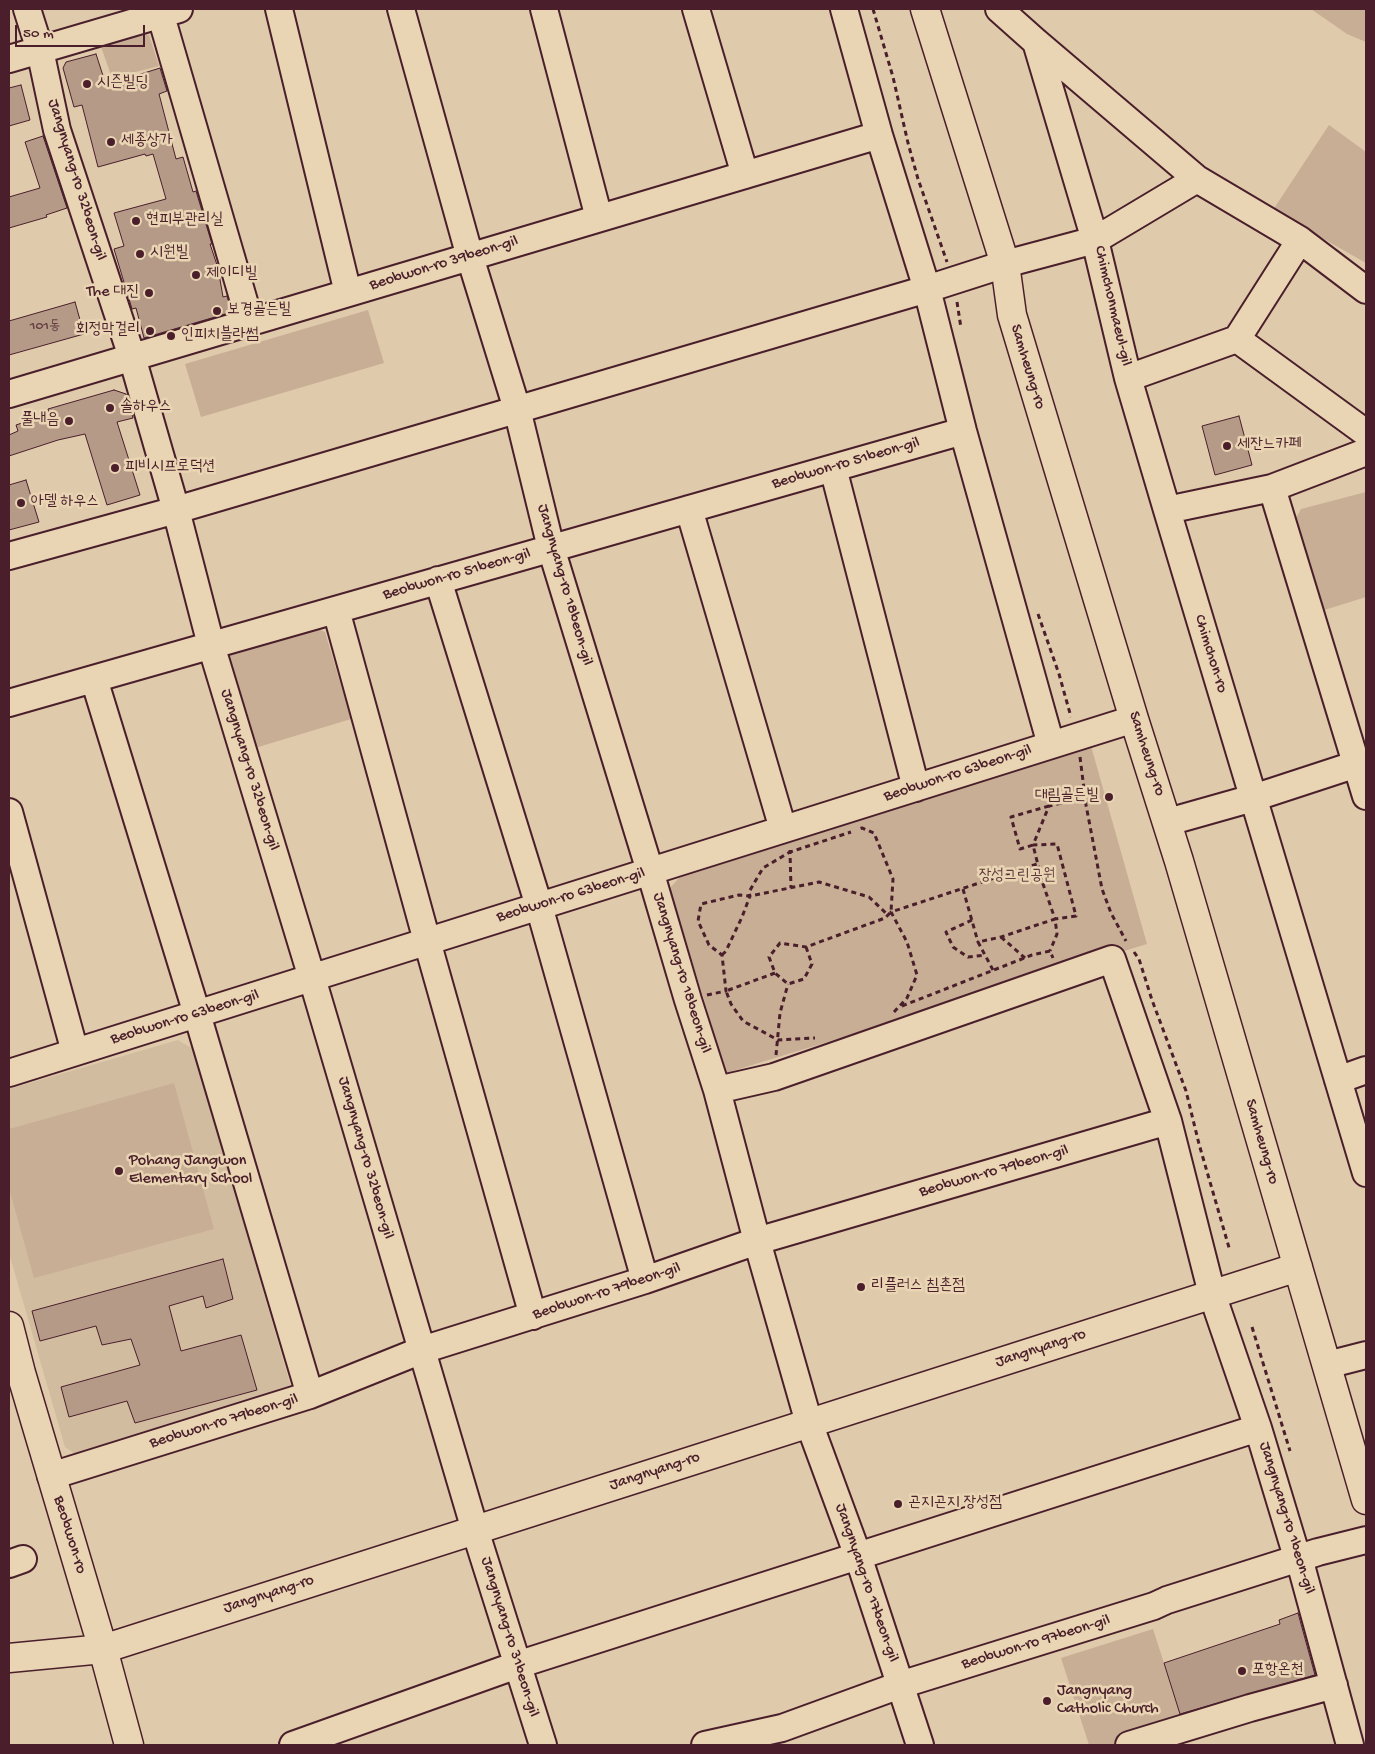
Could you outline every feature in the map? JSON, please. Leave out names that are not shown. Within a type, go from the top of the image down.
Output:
[{"type":"main road","name":"Samheung-ro","points":[[925,9],[1005,264],[1012,316],[1134,719],[1168,822],[1365,1495]]},
{"type":"main road","name":"Jangnyang-ro","points":[[9,1658],[103,1648],[1298,1267]]},
{"type":"main road","name":"Beobwon-ro","points":[[9,1326],[15,1375],[51,1476],[103,1648],[129,1745]]},
{"type":"street","name":"Jangnyang-ro 32beon-gil","points":[[27,9],[40,50],[57,130],[132,357],[176,510],[211,645],[312,978],[475,1530]]},
{"type":"street","points":[[279,9],[348,293]]},
{"type":"street","name":"Jangnyang-ro 18beon-gil","points":[[401,9],[470,256],[516,409],[551,548],[717,1090],[757,1241],[809,1422]]},
{"type":"street","points":[[544,9],[599,218]]},
{"type":"street","points":[[696,9],[745,175]]},
{"type":"street","points":[[844,9],[927,289],[963,431],[1051,745]]},
{"type":"street","points":[[999,9],[1197,179],[1300,240],[1366,290]]},
{"type":"street","points":[[9,59],[167,10],[250,322]]},
{"type":"street","points":[[9,556],[176,510],[927,289],[1005,264],[1095,240],[1036,42]]},
{"type":"street","name":"Beobwon-ro 39beon-gil","points":[[9,394],[880,135]]},
{"type":"street","name":"Chimchonmaeul-gil","points":[[1197,179],[1095,240],[1128,378],[1238,339]]},
{"type":"street","points":[[1300,240],[1238,339],[1366,433]]},
{"type":"street","name":"Chimchon-ro","points":[[1128,378],[1366,1173]]},
{"type":"street","name":"Beobwon-ro 51beon-gil","points":[[9,703],[963,431]]},
{"type":"street","points":[[1166,510],[1272,488],[1366,452]]},
{"type":"street","points":[[833,468],[916,788]]},
{"type":"street","points":[[1272,488],[1361,762],[1366,796]]},
{"type":"street","points":[[689,509],[786,841]]},
{"type":"street","points":[[438,580],[539,906],[645,1280]]},
{"type":"street","points":[[336,610],[427,941],[534,1316]]},
{"type":"street","points":[[94,679],[197,1014],[310,1395]]},
{"type":"street","name":"Beobwon-ro 63beon-gil","points":[[9,1073],[650,871],[786,841],[916,788],[1134,719]]},
{"type":"street","points":[[1168,822],[1253,798],[1361,762]]},
{"type":"street","points":[[9,812],[75,1052]]},
{"type":"street","name":"Jangnyang-ro 1beon-gil","points":[[1060,978],[1112,960],[1168,1121],[1212,1294],[1258,1428],[1294,1548],[1299,1558],[1350,1745]]},
{"type":"street","points":[[717,1090],[774,1077],[1060,978]]},
{"type":"street","points":[[1338,1080],[1366,1070]]},
{"type":"street","name":"Beobwon-ro 79beon-gil","points":[[51,1476],[310,1395],[422,1350],[645,1280],[757,1241],[1168,1121]]},
{"type":"street","points":[[1327,1365],[1366,1355]]},
{"type":"street","name":"Jangnyang-ro 17beon-gil","points":[[809,1422],[858,1556],[920,1745]]},
{"type":"street","points":[[293,1745],[517,1665],[1258,1428]]},
{"type":"street","name":"Jangnyang-ro 31beon-gil","points":[[475,1530],[543,1745]]},
{"type":"street","name":"Beobwon-ro 97beon-gil","points":[[705,1745],[785,1737],[900,1685],[1145,1609],[1299,1558],[1366,1540]]},
{"type":"street","points":[[1129,1745],[1250,1708],[1334,1685]]},
{"type":"path","points":[[873,9],[893,78],[918,179],[939,235],[953,280]]},
{"type":"path","points":[[978,942],[1001,937],[1056,919],[1076,916],[1057,844],[1033,845],[1020,850],[1011,817],[1086,797]]},
{"type":"path","points":[[1049,806],[1033,845],[1042,881],[1056,919],[1057,934],[1050,951],[1060,978]]},
{"type":"path","points":[[823,1037],[807,1040],[778,1040],[743,1021],[731,1004],[726,991],[722,955],[730,942],[750,896],[749,892],[763,868],[786,841],[838,838],[862,828],[874,833],[894,879],[890,913]]},
{"type":"path","points":[[786,841],[791,888]]},
{"type":"path","points":[[788,984],[775,973],[769,957],[780,943],[806,947],[885,918],[890,913],[1037,864]]},
{"type":"path","points":[[722,955],[709,945],[698,921],[701,904],[739,895],[750,896],[819,882],[869,896],[890,913],[907,942],[917,975],[907,998],[892,1015]]},
{"type":"path","points":[[963,889],[978,942],[993,970]]},
{"type":"path","points":[[972,920],[946,932],[953,947],[968,957],[986,955]]},
{"type":"path","points":[[1001,937],[1024,958]]},
{"type":"path","points":[[788,984],[804,979],[812,964],[806,947]]},
{"type":"path","points":[[899,1007],[1024,958],[1050,951]]},
{"type":"path","points":[[688,1000],[726,991],[775,973]]},
{"type":"path","points":[[774,1077],[780,1013],[788,984]]},
{"type":"shaded area","name":"Pohang Jangwon Elementary School","points":[[178,1040],[193,1049],[292,1391],[84,1460],[65,1447],[9,1253],[9,1089]]},
{"type":"green space","points":[[1311,9],[1366,9],[1366,42],[1347,34]]},
{"type":"green space","points":[[137,32],[149,35],[159,66],[112,78],[99,41]]},
{"type":"green space","points":[[1329,125],[1366,152],[1366,263],[1273,210]]},
{"type":"green space","points":[[368,310],[384,363],[201,417],[185,364]]},
{"type":"green space","points":[[1366,492],[1366,597],[1318,612],[1292,525],[1301,509]]},
{"type":"green space","points":[[309,625],[325,632],[351,719],[255,748],[226,652]]},
{"type":"green space","name":"장성그린공원","points":[[1091,746],[1147,944],[726,1073],[670,888],[679,878]]},
{"type":"green space","points":[[174,1083],[214,1229],[34,1278],[9,1188],[9,1129]]},
{"type":"green space","points":[[1153,1629],[1183,1722],[1112,1745],[1089,1745],[1061,1658]]},
{"type":"building","points":[[96,54],[106,85],[160,68],[167,91],[159,94],[176,159],[183,157],[193,192],[196,191],[212,244],[210,244],[218,268],[223,297],[227,296],[232,312],[144,338],[136,308],[132,309],[114,249],[124,246],[114,213],[166,199],[153,154],[146,156],[145,154],[98,167],[82,105],[74,107],[63,68],[66,62]]},
{"type":"building","points":[[21,85],[30,120],[9,126],[9,88]]},
{"type":"building","points":[[43,136],[67,208],[46,215],[47,217],[9,228],[9,197],[40,188],[25,142]]},
{"type":"building","points":[[75,302],[84,334],[9,355],[9,321]]},
{"type":"building","points":[[114,390],[126,394],[133,418],[117,422],[140,495],[107,505],[85,434],[58,440],[9,456],[9,435],[18,431],[16,425],[49,414],[48,409]]},
{"type":"building","name":"세잔느카페","points":[[1239,416],[1252,465],[1215,475],[1202,426]]},
{"type":"building","name":"아델 하우스","points":[[26,480],[39,522],[9,530],[9,485]]},
{"type":"building","points":[[223,1259],[233,1299],[206,1308],[203,1296],[169,1306],[181,1351],[241,1335],[257,1390],[135,1423],[127,1401],[69,1417],[61,1387],[140,1365],[131,1339],[102,1345],[96,1326],[40,1341],[32,1311]]},
{"type":"building","name":"포항온천","points":[[1298,1613],[1315,1675],[1180,1714],[1164,1663],[1280,1624],[1279,1620]]},
{"type":"place","name":"시즌빌딩","points":[[87,84]]},
{"type":"place","name":"세종상가","points":[[111,142]]},
{"type":"place","name":"현피부관리실","points":[[136,221]]},
{"type":"place","name":"시원빌","points":[[140,254]]},
{"type":"place","name":"제이디빌","points":[[196,275]]},
{"type":"place","name":"The 대진","points":[[149,293]]},
{"type":"place","name":"보경골든빌","points":[[217,311]]},
{"type":"place","name":"회정막걸리","points":[[150,331]]},
{"type":"place","name":"인피치블라썸","points":[[171,336]]},
{"type":"place","name":"솔하우스","points":[[110,408]]},
{"type":"place","name":"풀내음","points":[[69,421]]},
{"type":"place","name":"세잔느카페","points":[[1227,446]]},
{"type":"place","name":"피비시프로덕션","points":[[115,468]]},
{"type":"place","name":"아델 하우스","points":[[21,503]]},
{"type":"place","name":"대림골든빌","points":[[1109,797]]},
{"type":"place","name":"Pohang Jangwon Elementary School","points":[[119,1171]]},
{"type":"place","name":"리플러스 침촌점","points":[[861,1287]]},
{"type":"place","name":"곤지곤지 장성점","points":[[898,1504]]},
{"type":"place","name":"포항온천","points":[[1242,1671]]},
{"type":"place","name":"Jangnyang Catholic Church","points":[[1047,1701]]}]
